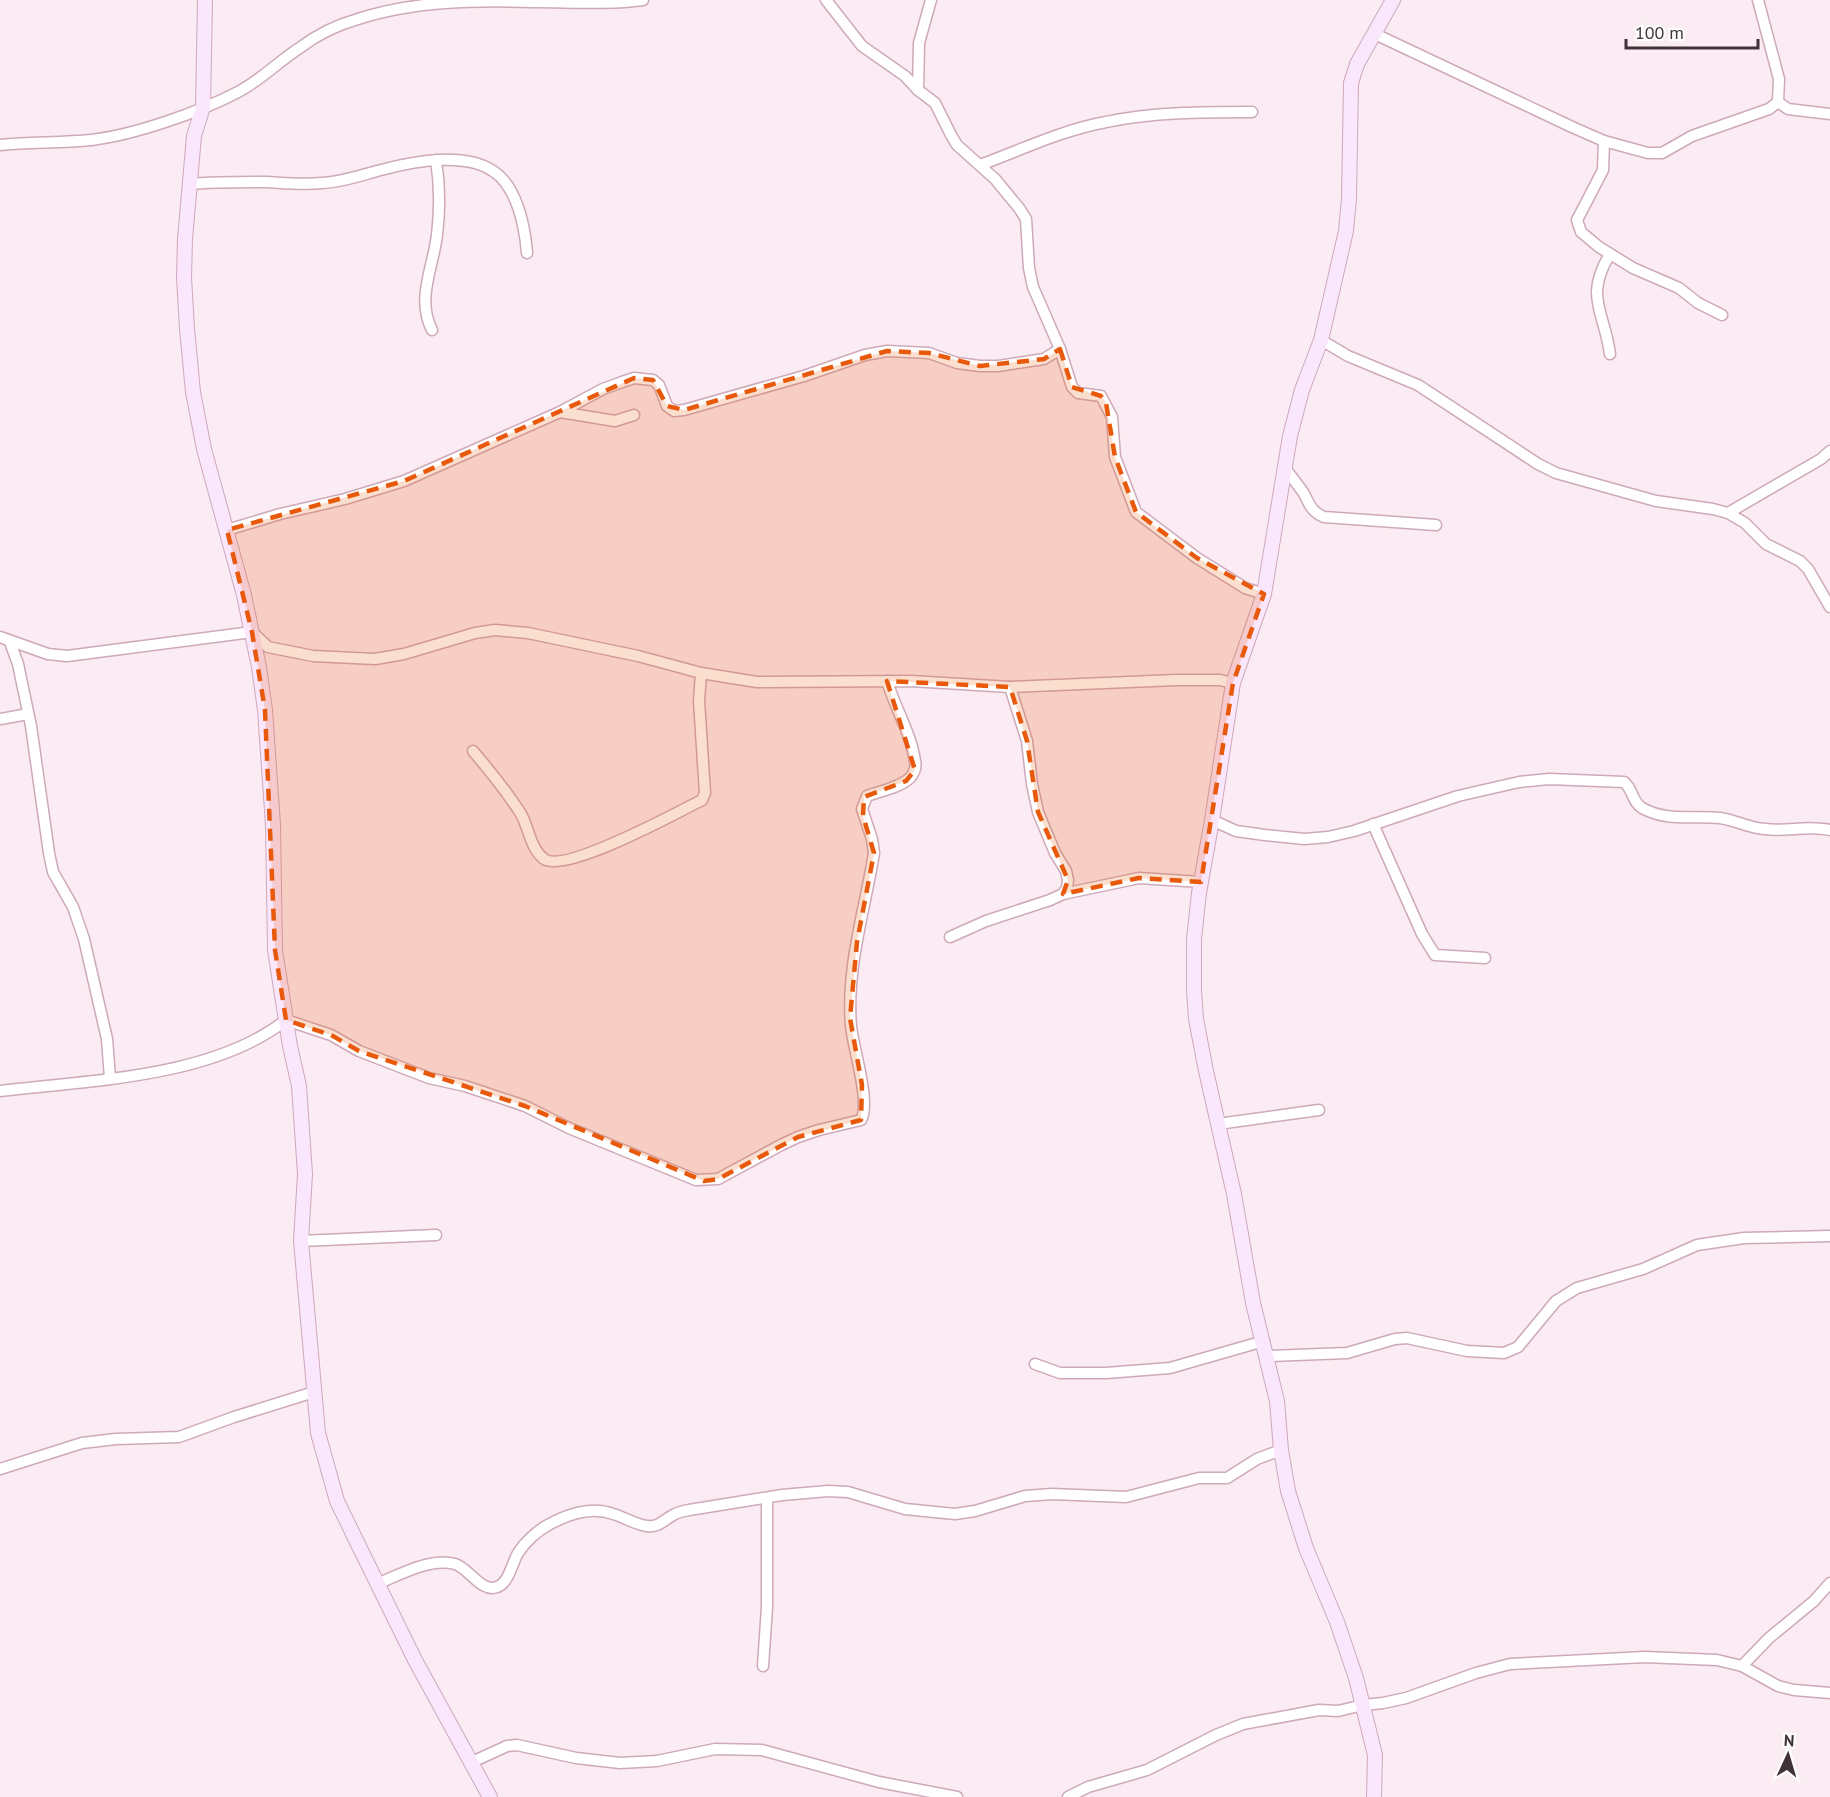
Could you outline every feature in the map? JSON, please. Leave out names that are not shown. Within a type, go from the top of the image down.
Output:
[{"type":"street","points":[[205,0],[203,107],[194,136],[184,277],[192,381],[204,449],[252,632],[259,667],[269,748],[275,950],[299,1086],[305,1174],[301,1241],[318,1433],[337,1501],[415,1660],[490,1797]]},
{"type":"street","points":[[0,145],[101,138],[148,126],[203,107],[253,84],[292,53],[326,31],[389,10],[456,2],[621,3],[643,0]]},
{"type":"street","points":[[826,0],[862,46],[904,76],[935,104],[957,145],[1010,195],[1026,219],[1029,268],[1033,287],[1060,349],[1072,387],[1078,393],[1101,396],[1106,403],[1112,417],[1115,457],[1136,512],[1197,558],[1245,588],[1264,594]]},
{"type":"street","points":[[918,90],[919,43],[931,0]]},
{"type":"street","points":[[1374,1797],[1375,1755],[1356,1678],[1337,1622],[1306,1548],[1288,1491],[1281,1450],[1277,1401],[1268,1356],[1253,1303],[1234,1194],[1196,1019],[1194,939],[1233,683],[1264,594],[1290,436],[1302,390],[1321,340],[1346,231],[1349,199],[1351,83],[1357,64],[1393,0]]},
{"type":"street","points":[[1375,34],[1604,141],[1648,153],[1662,153],[1692,136],[1769,110],[1778,102],[1779,79],[1758,0]]},
{"type":"street","points":[[1778,102],[1788,110],[1830,114]]},
{"type":"street","points":[[980,165],[1032,145],[1106,122],[1198,112],[1252,112]]},
{"type":"street","points":[[1604,141],[1603,170],[1577,220],[1581,232],[1633,268],[1679,288],[1698,303],[1722,315]]},
{"type":"street","points":[[432,330],[427,321],[424,300],[437,235],[439,185],[436,160]]},
{"type":"street","points":[[189,184],[234,182],[321,184],[422,161],[455,160],[475,164],[491,169],[500,177],[516,204],[526,231],[527,253]]},
{"type":"street","points":[[1610,254],[1600,274],[1596,295],[1607,333],[1610,354]]},
{"type":"street","points":[[1321,340],[1348,356],[1418,385],[1538,464],[1556,473],[1656,501],[1728,513],[1745,523],[1766,544],[1800,561],[1808,569],[1830,607]]},
{"type":"street","points":[[226,530],[404,481],[560,412],[603,389],[634,378],[653,380],[659,385],[666,406],[674,411],[887,351],[929,353],[957,363],[998,366],[1044,359],[1060,349]]},
{"type":"street","points":[[560,412],[615,421],[634,415]]},
{"type":"street","points":[[1728,513],[1821,459],[1830,451]]},
{"type":"street","points":[[1285,468],[1304,494],[1310,508],[1324,517],[1436,525]]},
{"type":"street","points":[[252,632],[268,647],[313,656],[375,659],[404,654],[475,633],[495,630],[517,632],[576,642],[701,674],[758,682],[911,681],[1010,687],[1176,680],[1221,680],[1233,683]]},
{"type":"street","points":[[5,640],[36,651],[67,656],[252,632]]},
{"type":"street","points":[[5,640],[18,664],[53,872],[73,907],[84,939],[107,1039],[110,1078]]},
{"type":"street","points":[[18,664],[28,654],[36,651]]},
{"type":"street","points":[[473,751],[522,816],[530,837],[544,859],[551,862],[583,855],[626,838],[702,800],[705,793],[699,701],[701,674]]},
{"type":"street","points":[[286,1020],[331,1035],[358,1051],[429,1078],[465,1086],[525,1106],[569,1128],[696,1180],[718,1179],[781,1144],[819,1130],[861,1120],[864,1112],[862,1085],[852,1043],[851,987],[874,853],[873,839],[862,808],[867,796],[906,781],[915,770],[916,762],[887,681]]},
{"type":"street","points":[[1010,687],[1027,741],[1038,812],[1055,853],[1066,871],[1067,888],[1063,894]]},
{"type":"street","points":[[0,719],[28,714]]},
{"type":"street","points":[[1212,820],[1236,831],[1304,839],[1328,837],[1354,831],[1426,805],[1475,792],[1519,782],[1549,779],[1624,782],[1630,786],[1636,802],[1642,807],[1669,817],[1722,818],[1749,827],[1768,830],[1807,827],[1830,830]]},
{"type":"street","points":[[1373,824],[1422,934],[1435,956],[1485,958]]},
{"type":"street","points":[[950,937],[986,921],[1063,894],[1139,878],[1201,882]]},
{"type":"street","points":[[0,1091],[173,1069],[213,1057],[269,1033],[286,1020]]},
{"type":"street","points":[[1218,1124],[1319,1110]]},
{"type":"street","points":[[301,1241],[436,1235]]},
{"type":"street","points":[[1268,1356],[1347,1353],[1395,1339],[1407,1338],[1467,1351],[1504,1353],[1518,1347],[1556,1302],[1577,1288],[1643,1269],[1697,1245],[1744,1238],[1830,1236]]},
{"type":"street","points":[[1035,1365],[1060,1373],[1106,1373],[1170,1368],[1263,1341]]},
{"type":"street","points":[[0,1468],[82,1443],[116,1439],[179,1437],[234,1416],[314,1392]]},
{"type":"street","points":[[377,1584],[421,1567],[444,1562],[466,1568],[481,1583],[488,1587],[496,1587],[504,1582],[518,1553],[528,1541],[546,1526],[586,1511],[599,1510],[647,1526],[656,1526],[676,1513],[688,1510],[806,1492],[848,1492],[905,1509],[955,1514],[975,1511],[1025,1496],[1052,1494],[1126,1497],[1199,1478],[1227,1478],[1257,1459],[1281,1450]]},
{"type":"street","points":[[763,1666],[767,1607],[766,1498]]},
{"type":"street","points":[[1742,1666],[1769,1638],[1814,1601],[1830,1583]]},
{"type":"street","points":[[1068,1797],[1088,1787],[1147,1770],[1243,1724],[1318,1710],[1348,1710],[1363,1705],[1406,1698],[1476,1672],[1518,1663],[1646,1657],[1717,1660],[1742,1666],[1778,1686],[1794,1690],[1830,1693]]},
{"type":"street","points":[[472,1762],[507,1746],[518,1745],[576,1758],[620,1763],[657,1761],[715,1749],[762,1750],[879,1782],[952,1796]]},
{"type":"highlighted area","points":[[1060,349],[1072,387],[1101,396],[1106,403],[1115,457],[1136,512],[1197,558],[1264,594],[1233,683],[1201,882],[1139,878],[1063,894],[1068,880],[1038,812],[1027,741],[1010,687],[887,681],[915,770],[906,781],[864,797],[863,816],[874,853],[857,942],[850,1018],[862,1085],[861,1120],[798,1137],[718,1179],[704,1181],[525,1106],[359,1051],[331,1035],[286,1020],[275,950],[265,710],[252,632],[227,530],[404,481],[634,378],[653,380],[667,406],[684,410],[887,351],[929,353],[980,366],[1044,359]]}]
